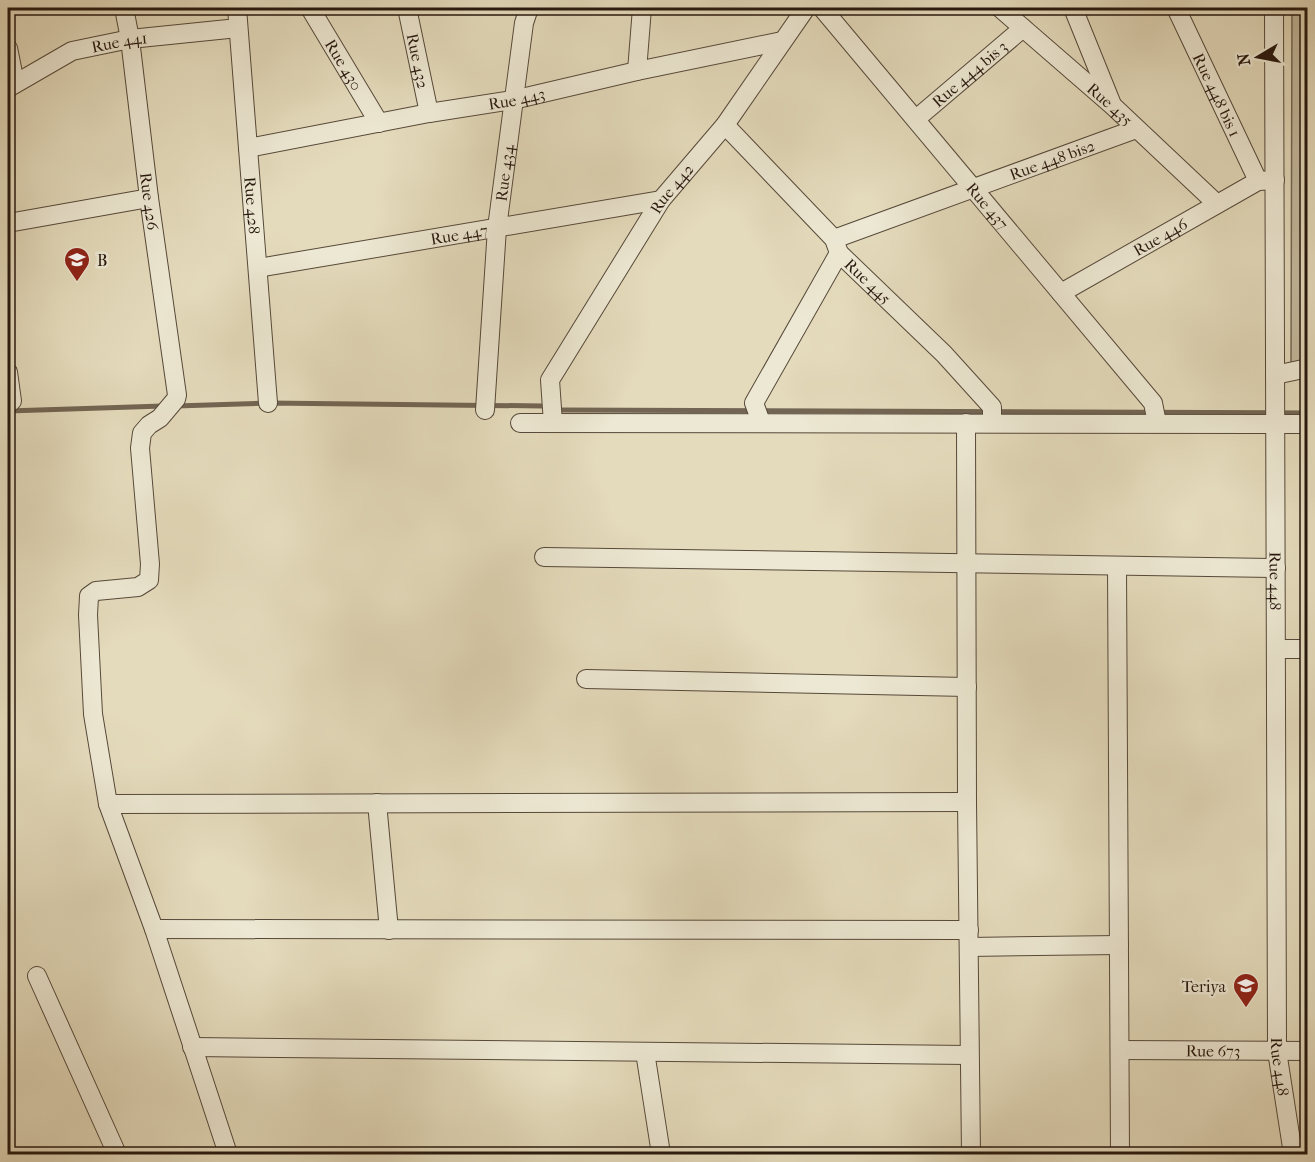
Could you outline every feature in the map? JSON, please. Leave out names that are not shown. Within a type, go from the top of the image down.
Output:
[{"type":"street","name":"Rue 426","points":[[108,804],[93,714],[89,596],[96,591],[138,587],[148,580],[150,564],[140,448],[142,433],[177,397],[124,8]]},
{"type":"street","name":"Rue 428","points":[[237,8],[268,404]]},
{"type":"street","name":"Rue 430","points":[[310,8],[379,123]]},
{"type":"street","name":"Rue 432","points":[[406,8],[429,113]]},
{"type":"street","name":"Rue 434","points":[[485,410],[497,228],[524,23],[529,8]]},
{"type":"street","points":[[637,71],[642,8]]},
{"type":"street","name":"Rue 442","points":[[554,423],[550,380],[662,200],[725,125],[806,8]]},
{"type":"street","name":"Rue 437","points":[[822,8],[1061,293],[1155,414]]},
{"type":"street","name":"Rue 435","points":[[1000,8],[1113,106],[1216,204]]},
{"type":"street","points":[[1073,8],[1113,106]]},
{"type":"street","name":"Rue 448 bis 1","points":[[1176,8],[1266,180]]},
{"type":"street","name":"Rue 448","points":[[1274,8],[1266,180],[1276,424],[1277,1051],[1293,1155]]},
{"type":"street","name":"Rue 441","points":[[11,86],[72,51],[130,39],[238,28]]},
{"type":"street","name":"Rue 444 bis 3","points":[[916,119],[1023,28]]},
{"type":"street","name":"Rue 443","points":[[248,148],[429,113],[513,100],[637,71],[782,42]]},
{"type":"street","points":[[8,48],[11,86]]},
{"type":"street","name":"Rue 445","points":[[725,125],[836,246],[944,354],[992,415]]},
{"type":"street","name":"Rue 448 bis2","points":[[836,246],[974,188],[1136,129]]},
{"type":"street","name":"Rue 446","points":[[1061,293],[1216,204],[1266,180]]},
{"type":"street","points":[[8,223],[149,198]]},
{"type":"street","name":"Rue 447","points":[[258,268],[662,200]]},
{"type":"street","points":[[761,422],[754,403],[836,246]]},
{"type":"street","points":[[1275,375],[1308,368]]},
{"type":"street","points":[[8,372],[12,401]]},
{"type":"street","points":[[520,423],[966,423],[992,415],[1155,414],[1276,424],[1308,424]]},
{"type":"street","points":[[966,423],[971,1155]]},
{"type":"street","points":[[544,558],[1276,568]]},
{"type":"street","points":[[1117,566],[1120,1155]]},
{"type":"street","points":[[1276,649],[1308,650]]},
{"type":"street","points":[[586,679],[967,687]]},
{"type":"street","points":[[228,1155],[154,929],[108,804],[967,802]]},
{"type":"street","points":[[377,803],[389,930]]},
{"type":"street","points":[[154,929],[969,938],[1119,945]]},
{"type":"street","points":[[37,976],[117,1155]]},
{"type":"street","points":[[192,1047],[969,1055]]},
{"type":"street","name":"Rue 673","points":[[1120,1050],[1308,1051]]},
{"type":"street","points":[[645,1052],[661,1155]]},
{"type":"shaded area","points":[[1292,8],[1307,8],[1308,361],[1291,365]]},
{"type":"waterway","points":[[176,406],[268,403],[543,406]]},
{"type":"waterway","points":[[8,411],[163,406]]},
{"type":"waterway","points":[[561,410],[1308,413]]},
{"type":"place","name":"B","points":[[77,283]]},
{"type":"place","name":"Teriya","points":[[1246,1009]]}]
